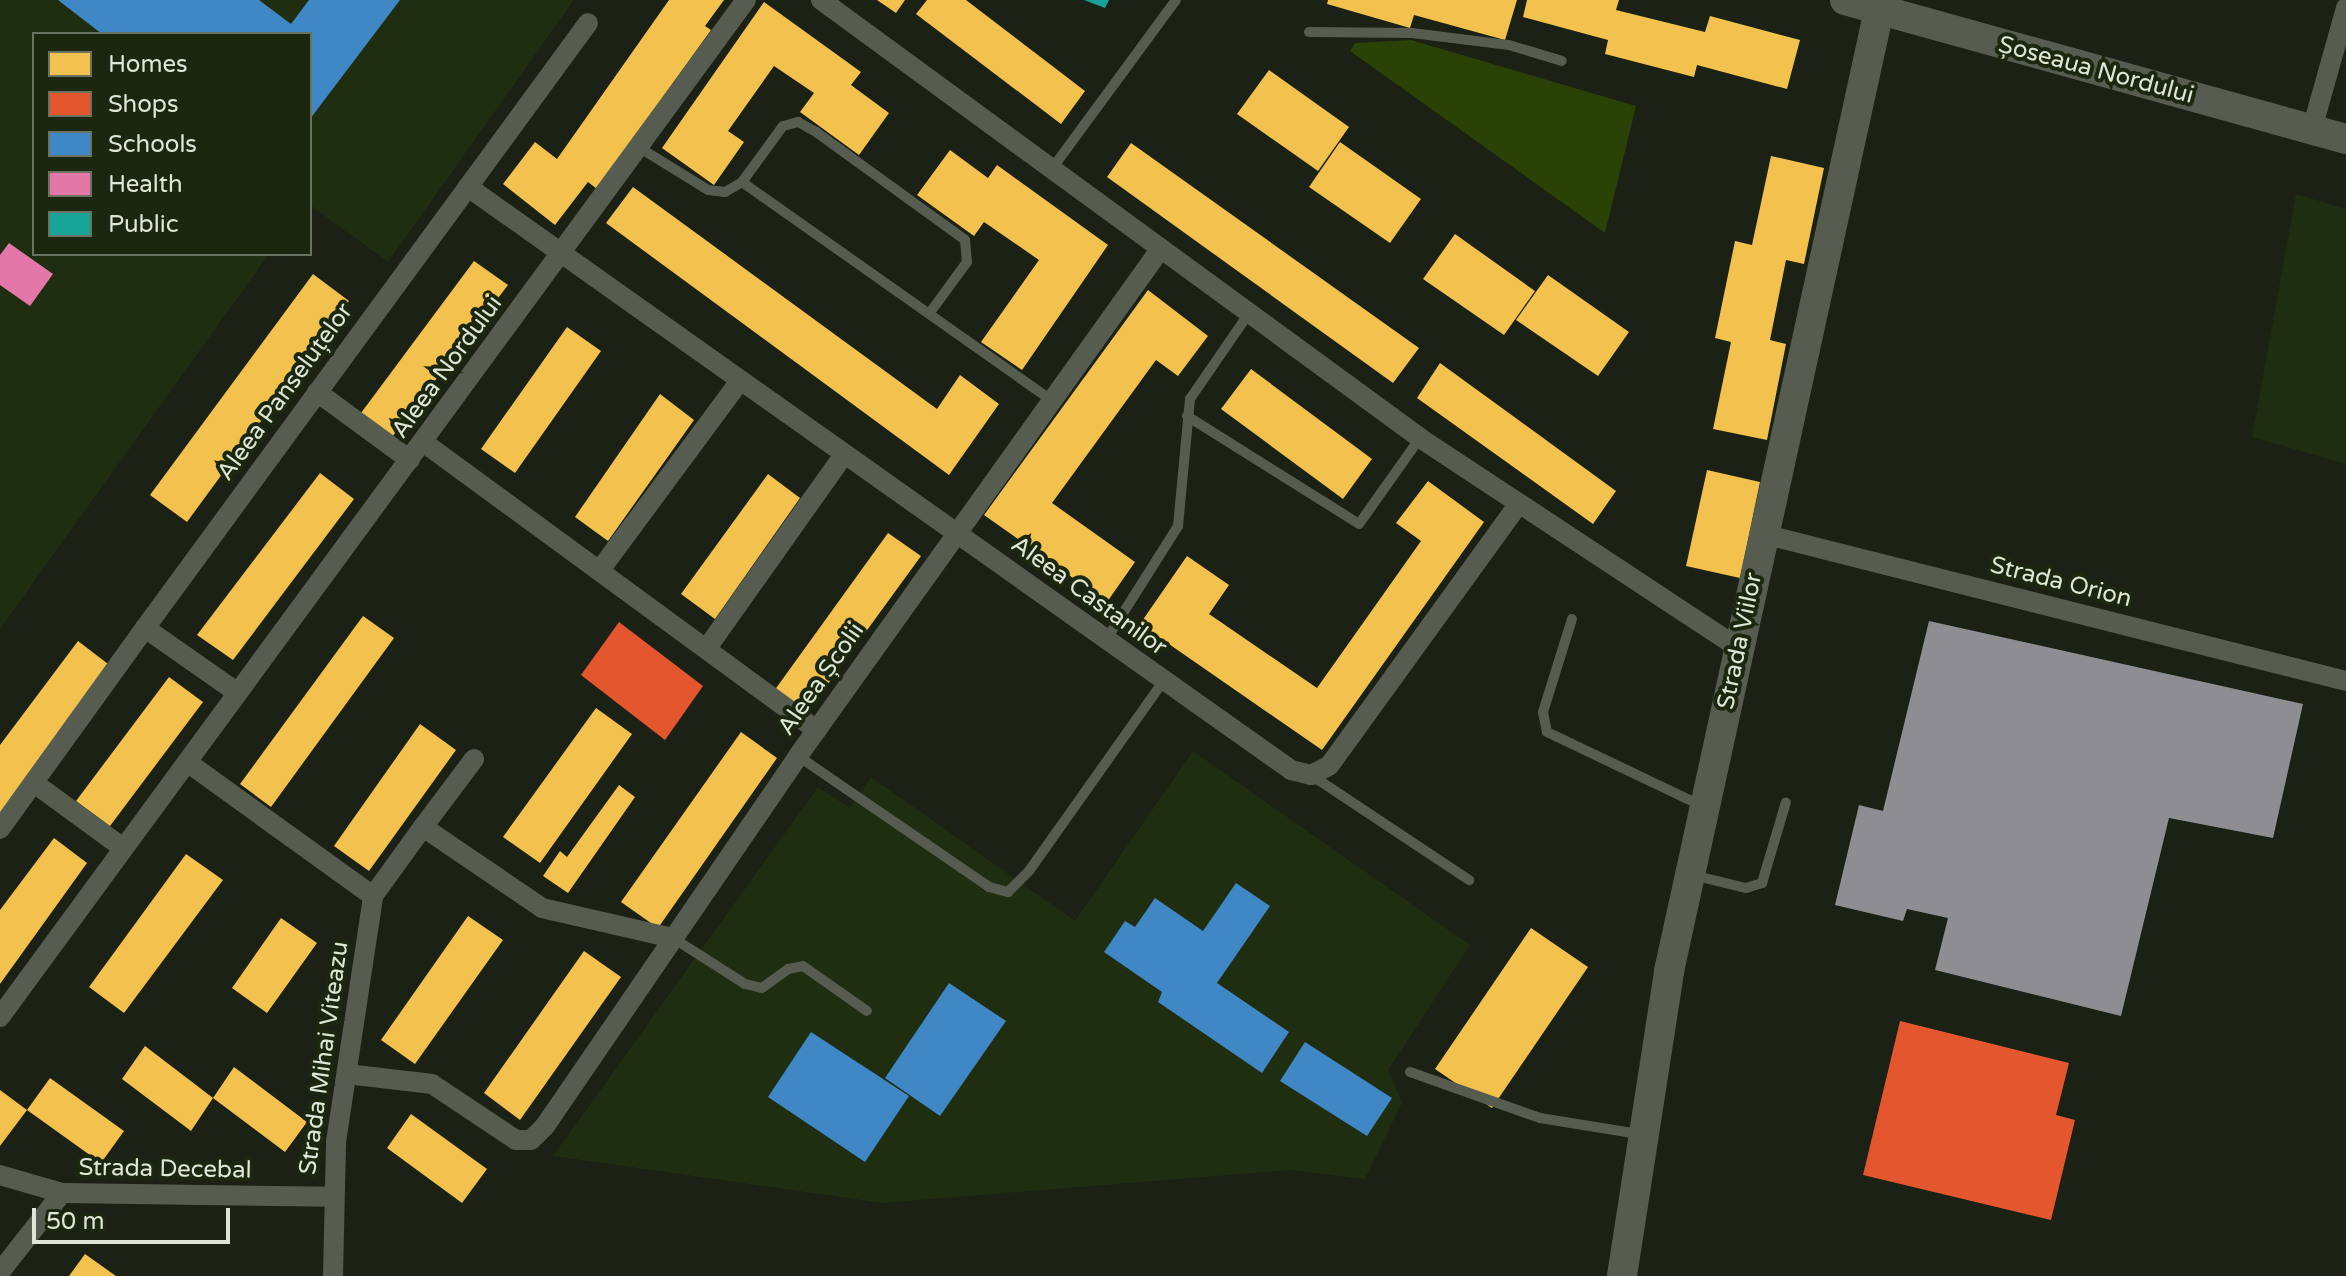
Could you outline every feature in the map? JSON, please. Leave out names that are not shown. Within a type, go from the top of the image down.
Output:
[{"type":"street","name":"Aleea Nordului","points":[[0,1017],[562,255],[746,0]]},
{"type":"street","points":[[821,0],[1247,316],[1517,506],[1738,648]]},
{"type":"street","name":"Șoseaua Nordului","points":[[1845,0],[2346,139]]},
{"type":"street","points":[[2312,129],[2346,8]]},
{"type":"street","name":"Strada Viilor","points":[[1622,1276],[1641,1134],[1690,874],[1879,10]]},
{"type":"street","name":"Aleea Panseluțelor","points":[[0,829],[588,23]]},
{"type":"street","points":[[468,187],[562,255]]},
{"type":"street","name":"Aleea Școlii","points":[[347,1074],[432,1084],[516,1140],[531,1140],[798,756],[1159,251]]},
{"type":"street","name":"Aleea Castanilor","points":[[562,255],[843,456],[957,531],[1105,642],[1291,770],[1311,775]]},
{"type":"street","points":[[600,570],[739,382]]},
{"type":"street","points":[[317,392],[410,460]]},
{"type":"street","points":[[423,442],[817,730]]},
{"type":"street","points":[[707,648],[843,456]]},
{"type":"street","points":[[1311,775],[1329,766],[1517,506]]},
{"type":"street","name":"Strada Orion","points":[[1763,534],[2346,681]]},
{"type":"street","points":[[145,628],[238,693]]},
{"type":"street","points":[[187,762],[373,896],[474,759]]},
{"type":"street","points":[[34,783],[123,848]]},
{"type":"street","points":[[423,827],[542,908],[673,938]]},
{"type":"street","name":"Strada Mihai Viteazu","points":[[333,1276],[332,1197],[373,896]]},
{"type":"street","name":"Strada Decebal","points":[[0,1175],[62,1193],[332,1197]]},
{"type":"street","points":[[0,1272],[62,1193]]},
{"type":"lane","points":[[1051,170],[1176,0]]},
{"type":"lane","points":[[1309,32],[1412,33],[1509,45],[1562,61]]},
{"type":"lane","points":[[640,148],[708,190],[725,192],[742,182],[783,126],[798,122],[816,132],[965,240],[967,262],[929,314]]},
{"type":"lane","points":[[742,182],[1051,400]]},
{"type":"lane","points":[[1105,642],[1178,526],[1190,399],[1247,316]]},
{"type":"lane","points":[[1187,416],[1359,524],[1420,438]]},
{"type":"lane","points":[[1572,619],[1543,712],[1547,732],[1704,807]]},
{"type":"lane","points":[[798,756],[989,887],[1008,892],[1029,871],[1163,682]]},
{"type":"lane","points":[[1311,775],[1469,880]]},
{"type":"lane","points":[[1690,874],[1746,888],[1762,883],[1786,802]]},
{"type":"lane","points":[[673,938],[745,984],[762,988],[788,969],[803,966],[867,1011]]},
{"type":"lane","points":[[1410,1072],[1540,1118],[1641,1134]]},
{"type":"shaded area","points":[[0,0],[574,0],[388,262],[312,206],[312,32],[32,32],[32,256],[268,256],[0,629]]},
{"type":"shaded area","points":[[2296,194],[2346,209],[2346,464],[2252,437]]},
{"type":"shaded area","points":[[1193,751],[1470,945],[1388,1070],[1402,1103],[1365,1179],[1291,1170],[883,1203],[553,1156],[818,787],[850,808],[871,777],[1075,921]]},
{"type":"green space","points":[[1411,40],[1636,106],[1605,233],[1350,51],[1355,43]]},
{"type":"building: Homes","points":[[669,0],[724,0],[705,26],[711,30],[597,189],[588,182],[555,225],[503,184],[535,142],[557,159]]},
{"type":"building: Homes","points":[[877,0],[905,0],[896,13]]},
{"type":"building: Homes","points":[[927,0],[966,0],[1085,91],[1061,124],[916,14]]},
{"type":"building: Homes","points":[[1328,0],[1517,0],[1505,40],[1414,15],[1410,28],[1327,4]]},
{"type":"building: Homes","points":[[1527,0],[1619,0],[1616,10],[1705,32],[1710,16],[1800,40],[1787,89],[1697,65],[1694,77],[1605,54],[1608,40],[1523,17]]},
{"type":"building: Homes","points":[[764,2],[861,72],[851,85],[889,113],[859,155],[800,112],[814,93],[774,66],[728,131],[744,142],[714,185],[662,148]]},
{"type":"building: Homes","points":[[1269,70],[1349,127],[1318,171],[1237,114]]},
{"type":"building: Homes","points":[[1340,142],[1421,199],[1390,243],[1309,187]]},
{"type":"building: Homes","points":[[1131,143],[1419,348],[1393,383],[1107,177]]},
{"type":"building: Homes","points":[[950,150],[988,178],[997,165],[1108,245],[1022,370],[981,342],[1039,260],[984,222],[974,236],[917,195]]},
{"type":"building: Homes","points":[[1771,156],[1824,168],[1804,264],[1786,260],[1770,340],[1786,344],[1767,440],[1713,429],[1731,342],[1715,338],[1735,241],[1752,245]]},
{"type":"building: Homes","points":[[633,187],[937,409],[960,375],[999,404],[949,475],[606,223]]},
{"type":"building: Homes","points":[[1455,234],[1535,291],[1504,335],[1423,279]]},
{"type":"building: Homes","points":[[474,261],[508,285],[389,441],[358,417]]},
{"type":"building: Homes","points":[[313,274],[349,301],[187,522],[150,495]]},
{"type":"building: Homes","points":[[1548,275],[1629,332],[1598,376],[1516,320]]},
{"type":"building: Homes","points":[[1148,290],[1208,336],[1178,376],[1156,360],[1052,503],[1135,562],[1107,602],[984,515]]},
{"type":"building: Homes","points":[[567,327],[601,351],[515,473],[481,449]]},
{"type":"building: Homes","points":[[1440,363],[1616,491],[1593,524],[1417,398]]},
{"type":"building: Homes","points":[[1251,369],[1372,459],[1343,499],[1221,409]]},
{"type":"building: Homes","points":[[660,394],[694,420],[608,541],[575,517]]},
{"type":"building: Homes","points":[[1707,470],[1760,482],[1740,578],[1686,566]]},
{"type":"building: Homes","points":[[320,473],[354,499],[233,660],[197,635]]},
{"type":"building: Homes","points":[[768,474],[800,498],[715,619],[681,594]]},
{"type":"building: Homes","points":[[1428,481],[1484,522],[1322,750],[1140,624],[1187,556],[1229,585],[1209,614],[1317,688],[1421,541],[1396,523]]},
{"type":"building: Homes","points":[[888,533],[921,556],[806,714],[774,691]]},
{"type":"building: Homes","points":[[363,616],[394,638],[271,807],[240,784]]},
{"type":"building: Homes","points":[[78,641],[112,667],[0,817],[0,745]]},
{"type":"building: Homes","points":[[169,677],[203,702],[110,826],[76,801]]},
{"type":"building: Homes","points":[[596,708],[632,734],[540,863],[503,837]]},
{"type":"building: Homes","points":[[420,724],[456,750],[369,871],[334,846]]},
{"type":"building: Homes","points":[[741,732],[777,758],[658,928],[621,902]]},
{"type":"building: Homes","points":[[619,785],[635,797],[568,893],[543,876],[560,851],[567,857]]},
{"type":"building: Homes","points":[[54,838],[87,863],[0,984],[0,910]]},
{"type":"building: Homes","points":[[186,854],[223,880],[124,1013],[89,987]]},
{"type":"building: Homes","points":[[468,916],[503,940],[415,1064],[381,1040]]},
{"type":"building: Homes","points":[[281,918],[317,943],[267,1013],[232,988]]},
{"type":"building: Homes","points":[[1531,928],[1588,967],[1492,1108],[1435,1069]]},
{"type":"building: Homes","points":[[584,951],[621,977],[520,1120],[484,1093]]},
{"type":"building: Homes","points":[[145,1046],[213,1098],[191,1131],[122,1079]]},
{"type":"building: Homes","points":[[234,1067],[307,1122],[285,1152],[213,1098]]},
{"type":"building: Homes","points":[[50,1078],[124,1131],[101,1163],[27,1110]]},
{"type":"building: Homes","points":[[0,1090],[27,1110],[0,1146]]},
{"type":"building: Homes","points":[[411,1114],[487,1169],[462,1203],[387,1148]]},
{"type":"building: Homes","points":[[85,1254],[116,1276],[69,1276]]},
{"type":"building: Shops","points":[[619,622],[703,686],[665,740],[581,675]]},
{"type":"building: Shops","points":[[1900,1021],[2069,1063],[2056,1115],[2075,1120],[2051,1220],[1863,1175]]},
{"type":"building: Schools","points":[[58,0],[259,0],[291,24],[309,0],[400,0],[312,116],[312,32],[99,32]]},
{"type":"building: Schools","points":[[1236,883],[1270,906],[1217,983],[1289,1032],[1262,1073],[1158,1002],[1162,992],[1104,952],[1125,921],[1135,927],[1155,898],[1203,931]]},
{"type":"building: Schools","points":[[949,983],[1006,1021],[940,1116],[885,1078]]},
{"type":"building: Schools","points":[[811,1032],[909,1096],[865,1162],[768,1097]]},
{"type":"building: Schools","points":[[1305,1042],[1392,1098],[1367,1136],[1280,1081]]},
{"type":"building: Health","points":[[9,243],[53,274],[30,306],[0,285],[0,255]]},
{"type":"building: Public","points":[[1084,0],[1109,0],[1105,8]]},
{"type":"building: Industry","points":[[1929,621],[2303,704],[2273,838],[2169,818],[2121,1016],[1935,970],[1948,918],[1907,909],[1903,921],[1835,905],[1859,805],[1883,811]]}]
